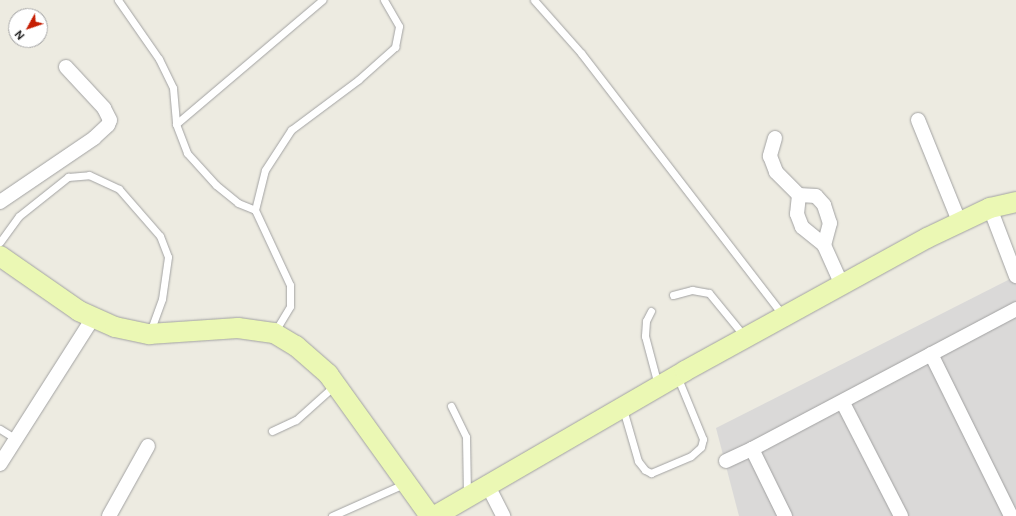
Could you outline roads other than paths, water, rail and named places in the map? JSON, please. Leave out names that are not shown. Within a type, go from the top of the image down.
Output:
[{"type":"street","points":[[0,202],[108,125],[110,120],[104,108],[66,67]]},
{"type":"street","points":[[918,120],[959,222]]},
{"type":"street","points":[[775,138],[770,156],[776,172],[800,195],[816,196],[824,205],[830,223],[824,245]]},
{"type":"street","points":[[800,195],[797,214],[802,227],[824,245],[842,285]]},
{"type":"street","points":[[435,516],[487,484],[677,376],[842,285],[959,222],[990,208],[1016,202]]},
{"type":"street","points":[[990,208],[1016,276]]},
{"type":"street","points":[[0,256],[93,318],[115,327],[149,334],[238,328],[274,333],[296,346],[336,385],[430,516]]},
{"type":"street","points":[[726,461],[843,403],[1016,309]]},
{"type":"street","points":[[0,464],[93,318]]},
{"type":"street","points":[[931,354],[1012,515]]},
{"type":"street","points":[[843,403],[901,516]]},
{"type":"street","points":[[109,516],[148,446]]},
{"type":"street","points":[[752,449],[785,516]]},
{"type":"street","points":[[487,484],[503,516]]},
{"type":"lane","points":[[118,0],[159,59],[173,88],[176,124],[187,153],[216,185],[238,203],[255,210]]},
{"type":"lane","points":[[176,124],[322,0]]},
{"type":"lane","points":[[274,333],[290,306],[290,285],[255,210],[265,170],[291,130],[395,48],[399,26],[384,0]]},
{"type":"lane","points":[[534,0],[580,53],[785,317]]},
{"type":"lane","points":[[0,242],[19,216],[68,177],[89,175],[119,189],[160,236],[168,257],[162,299],[149,334]]},
{"type":"lane","points":[[673,295],[692,290],[709,293],[746,338]]},
{"type":"lane","points":[[651,311],[646,321],[645,336],[658,387]]},
{"type":"lane","points":[[623,407],[638,461],[645,470],[651,473],[691,456],[701,447],[703,438],[677,376]]},
{"type":"lane","points":[[272,431],[296,420],[336,385]]},
{"type":"lane","points":[[451,406],[466,437],[468,496]]},
{"type":"lane","points":[[0,428],[16,439]]},
{"type":"lane","points":[[332,516],[406,483]]}]
